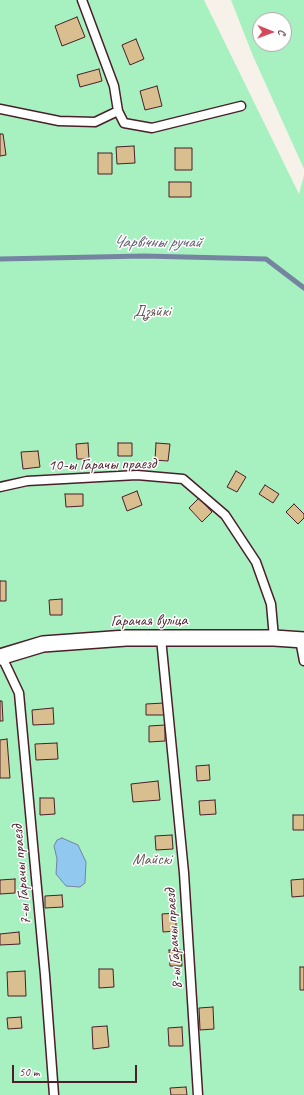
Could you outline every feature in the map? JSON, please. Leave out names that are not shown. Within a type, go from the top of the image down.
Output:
[{"type":"street","name":"Гарачая вуліца","points":[[1,657],[43,644],[126,638],[274,638],[302,640]]},
{"type":"lane","points":[[82,0],[114,86],[118,112],[124,123],[152,128],[241,106]]},
{"type":"lane","points":[[0,109],[59,121],[95,122],[118,112]]},
{"type":"lane","name":"10-ы Гарачы праезд","points":[[0,486],[27,480],[137,475],[183,479],[225,515],[256,562],[271,604],[274,638]]},
{"type":"lane","name":"8-ы Гарачы праезд","points":[[161,638],[184,873],[198,1095]]},
{"type":"lane","points":[[302,640],[304,661]]},
{"type":"lane","name":"7-ы Гарачы праезд","points":[[1,657],[19,693],[45,975],[54,1095]]},
{"type":"green space","points":[[0,0],[204,0],[299,194],[304,175],[304,1095],[0,1095]]},
{"type":"green space","points":[[231,0],[304,0],[304,169],[253,56]]},
{"type":"water","points":[[62,838],[78,845],[86,862],[85,883],[80,887],[66,886],[56,874],[57,859],[54,846],[57,840]]},
{"type":"building","points":[[77,17],[85,37],[62,46],[55,26]]},
{"type":"building","points":[[136,39],[144,59],[130,65],[122,45]]},
{"type":"building","points":[[99,69],[102,81],[80,87],[77,75]]},
{"type":"building","points":[[157,86],[162,106],[145,110],[140,91]]},
{"type":"building","points":[[0,134],[3,134],[6,155],[0,156]]},
{"type":"building","points":[[134,146],[135,163],[117,164],[116,147]]},
{"type":"building","points":[[175,148],[192,148],[192,170],[175,170]]},
{"type":"building","points":[[98,153],[112,153],[112,174],[98,174]]},
{"type":"building","points":[[169,182],[191,182],[191,197],[169,197]]},
{"type":"building","points":[[88,443],[89,459],[77,459],[76,444]]},
{"type":"building","points":[[118,443],[132,443],[132,456],[118,456]]},
{"type":"building","points":[[156,443],[170,444],[168,461],[155,460]]},
{"type":"building","points":[[38,451],[40,467],[23,469],[21,452]]},
{"type":"building","points":[[236,471],[246,477],[237,492],[227,487]]},
{"type":"building","points":[[265,485],[279,494],[273,503],[259,494]]},
{"type":"building","points":[[137,491],[142,505],[127,511],[122,497]]},
{"type":"building","points":[[65,494],[83,494],[83,506],[66,507]]},
{"type":"building","points":[[199,498],[212,512],[202,522],[189,508]]},
{"type":"building","points":[[294,504],[304,514],[304,518],[298,524],[286,512]]},
{"type":"building","points":[[0,581],[6,581],[6,601],[0,601]]},
{"type":"building","points":[[62,599],[62,615],[50,615],[49,600]]},
{"type":"building","points":[[0,701],[2,701],[3,721],[0,721]]},
{"type":"building","points":[[164,703],[164,715],[146,715],[146,704]]},
{"type":"building","points":[[53,708],[54,724],[33,725],[32,710]]},
{"type":"building","points":[[165,725],[165,741],[149,742],[149,726]]},
{"type":"building","points":[[7,739],[10,778],[0,778],[0,740]]},
{"type":"building","points":[[57,743],[58,759],[36,760],[35,744]]},
{"type":"building","points":[[209,765],[210,780],[197,781],[196,766]]},
{"type":"building","points":[[158,781],[160,800],[133,802],[131,784]]},
{"type":"building","points":[[40,798],[54,798],[55,814],[40,815]]},
{"type":"building","points":[[215,800],[216,814],[200,815],[199,801]]},
{"type":"building","points":[[293,815],[304,815],[304,830],[293,830]]},
{"type":"building","points":[[172,835],[173,849],[156,850],[155,836]]},
{"type":"building","points":[[15,879],[15,893],[0,894],[0,880]]},
{"type":"building","points":[[304,879],[304,896],[292,897],[291,880]]},
{"type":"building","points":[[62,895],[63,907],[45,908],[45,896]]},
{"type":"building","points":[[176,913],[176,931],[163,932],[162,914]]},
{"type":"building","points":[[19,932],[20,944],[0,945],[0,934]]},
{"type":"building","points":[[169,950],[181,950],[182,966],[170,966]]},
{"type":"building","points":[[300,967],[304,967],[304,990],[300,990]]},
{"type":"building","points":[[99,969],[113,969],[114,987],[99,988]]},
{"type":"building","points":[[25,971],[26,996],[8,996],[7,972]]},
{"type":"building","points":[[213,1007],[214,1029],[200,1030],[199,1008]]},
{"type":"building","points":[[21,1017],[22,1028],[8,1029],[7,1018]]},
{"type":"building","points":[[107,1026],[109,1047],[93,1049],[92,1027]]},
{"type":"building","points":[[182,1027],[183,1046],[169,1046],[168,1028]]},
{"type":"building","points":[[186,1087],[187,1095],[171,1095],[170,1088]]},
{"type":"waterway","name":"Чарвічны ручай","points":[[0,259],[144,256],[266,259],[304,288]]},
{"type":"park label","name":"Дзяйкі","points":[[152,312]]},
{"type":"park label","name":"Майскі","points":[[152,860]]}]
